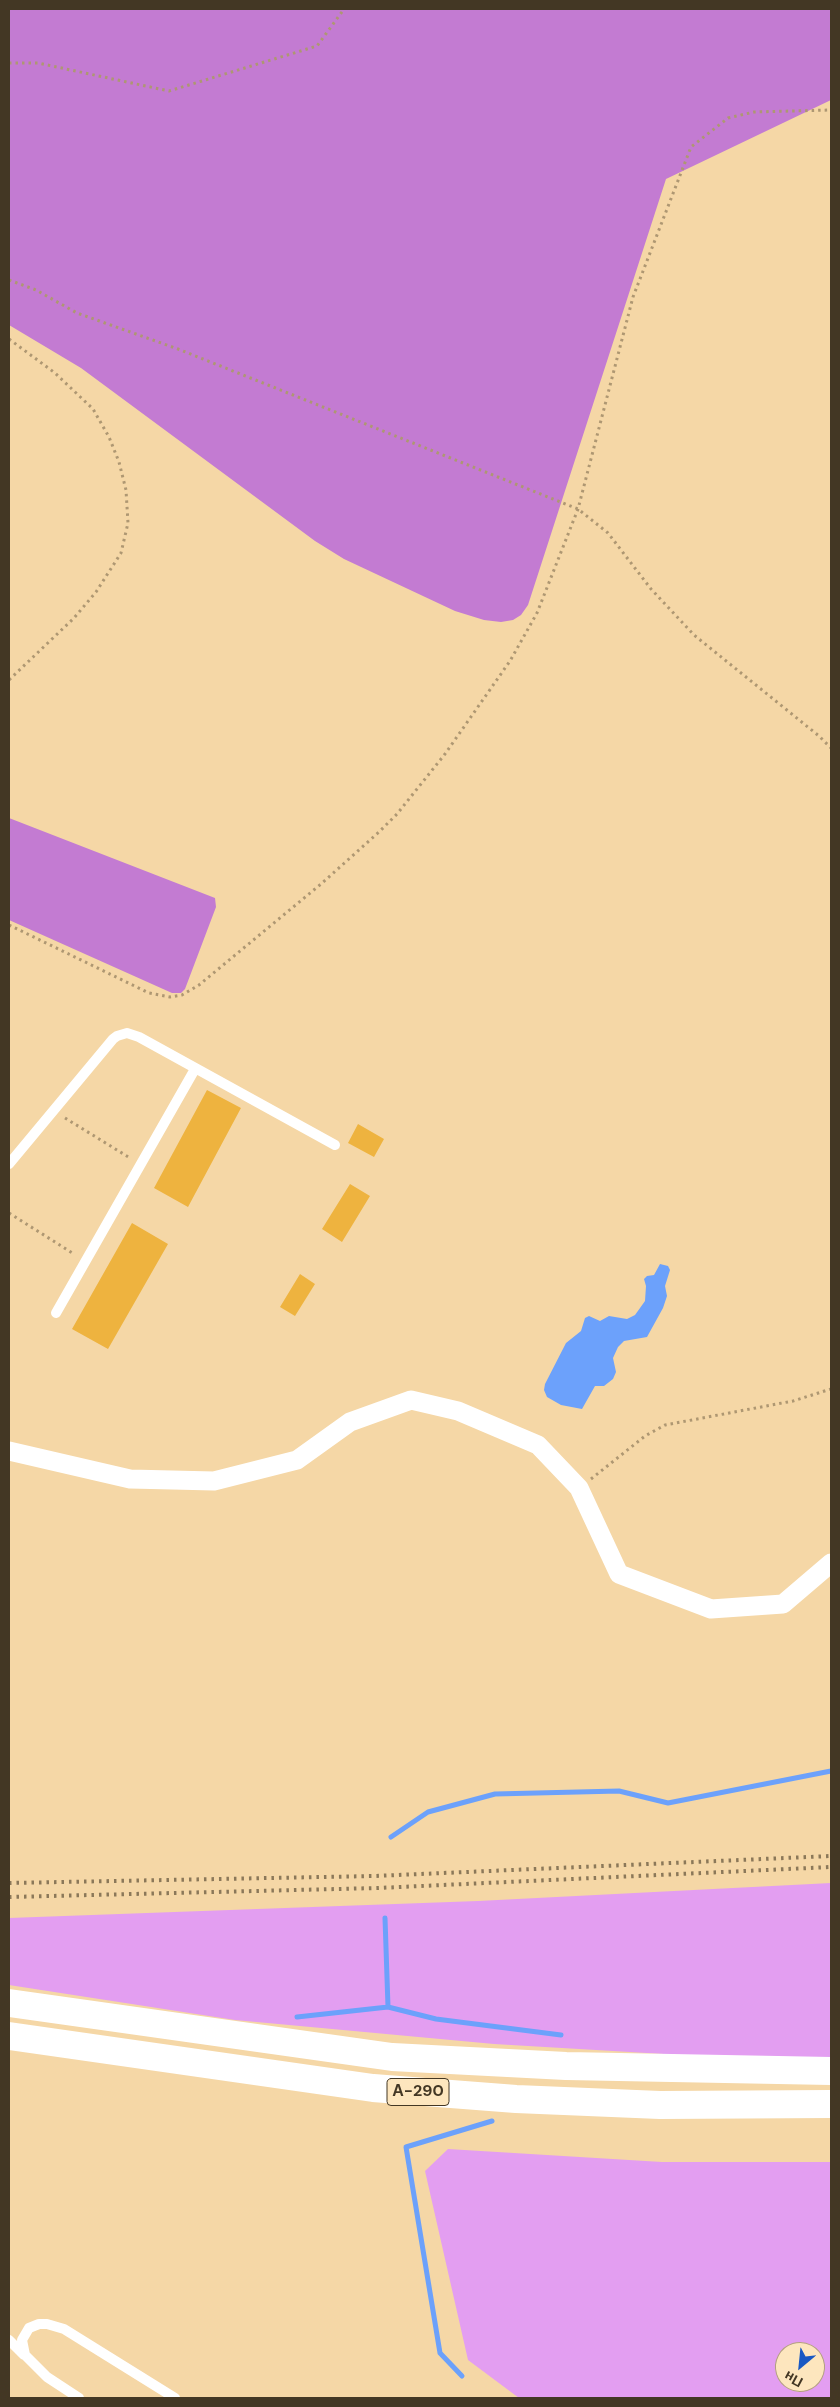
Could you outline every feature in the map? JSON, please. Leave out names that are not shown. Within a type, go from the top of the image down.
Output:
[{"type":"highway","name":"А-290","points":[[9,2003],[392,2057],[566,2066],[831,2071]]},
{"type":"highway","name":"А-290","points":[[9,2036],[373,2088],[516,2099],[660,2105],[831,2104]]},
{"type":"street","points":[[9,1451],[130,1479],[214,1481],[297,1460],[350,1422],[411,1400],[458,1411],[538,1445],[579,1488],[619,1574],[711,1609],[783,1604],[831,1563]]},
{"type":"lane","points":[[9,1164],[113,1039],[127,1033],[139,1037],[335,1145]]},
{"type":"lane","points":[[56,1313],[196,1069]]},
{"type":"lane","points":[[25,2355],[22,2340],[29,2328],[39,2324],[54,2325],[73,2334],[175,2398]]},
{"type":"lane","points":[[9,2340],[46,2377],[79,2398]]},
{"type":"path","points":[[9,63],[38,63],[169,91],[317,46],[344,9]]},
{"type":"path","points":[[9,925],[149,993],[170,997],[182,995],[199,986],[360,850],[397,814],[462,731],[530,628],[578,509],[633,297],[691,147],[728,118],[754,112],[831,110]]},
{"type":"path","points":[[9,280],[36,290],[77,313],[178,349],[578,509],[608,533],[651,590],[694,635],[819,736],[831,748]]},
{"type":"path","points":[[9,339],[55,373],[93,409],[109,437],[119,462],[126,490],[128,523],[121,553],[96,592],[74,618],[9,680]]},
{"type":"path","points":[[54,1111],[141,1165]]},
{"type":"path","points":[[9,1214],[85,1261]]},
{"type":"path","points":[[579,1488],[645,1436],[665,1425],[793,1402],[831,1389]]},
{"type":"shaded area","points":[[9,9],[831,9],[831,100],[666,179],[528,605],[521,615],[513,620],[501,622],[484,620],[455,611],[344,559],[315,541],[81,368],[9,325]]},
{"type":"shaded area","points":[[9,818],[215,898],[216,907],[185,989],[181,993],[172,993],[9,920]]},
{"type":"shaded area","points":[[831,1883],[831,2061],[732,2058],[494,2044],[235,2020],[9,1985],[9,1918],[478,1901]]},
{"type":"shaded area","points":[[448,2149],[662,2162],[831,2162],[831,2398],[519,2398],[468,2360],[425,2171]]},
{"type":"water","points":[[660,1264],[668,1266],[670,1270],[665,1286],[667,1296],[663,1308],[647,1337],[624,1341],[618,1347],[613,1358],[616,1372],[613,1379],[604,1386],[595,1386],[582,1409],[561,1405],[547,1397],[544,1390],[545,1384],[566,1343],[581,1331],[585,1318],[589,1316],[600,1321],[609,1316],[627,1319],[635,1315],[645,1301],[646,1286],[644,1279],[647,1276],[654,1275]]},
{"type":"building","points":[[207,1090],[241,1108],[188,1207],[154,1188]]},
{"type":"building","points":[[358,1124],[384,1139],[374,1157],[348,1143]]},
{"type":"building","points":[[350,1184],[370,1196],[342,1242],[322,1229]]},
{"type":"building","points":[[132,1223],[168,1244],[108,1349],[72,1329]]},
{"type":"building","points":[[300,1274],[315,1284],[295,1316],[280,1307]]},
{"type":"waterway","points":[[391,1837],[428,1812],[495,1794],[619,1791],[668,1803],[831,1771]]},
{"type":"waterway","points":[[385,1918],[388,2007]]},
{"type":"waterway","points":[[297,2017],[388,2007],[436,2019],[561,2035]]},
{"type":"waterway","points":[[462,2376],[440,2353],[406,2147],[492,2121]]},
{"type":"railway","points":[[9,1883],[375,1876],[831,1856]]},
{"type":"railway","points":[[9,1897],[378,1888],[831,1867]]}]
